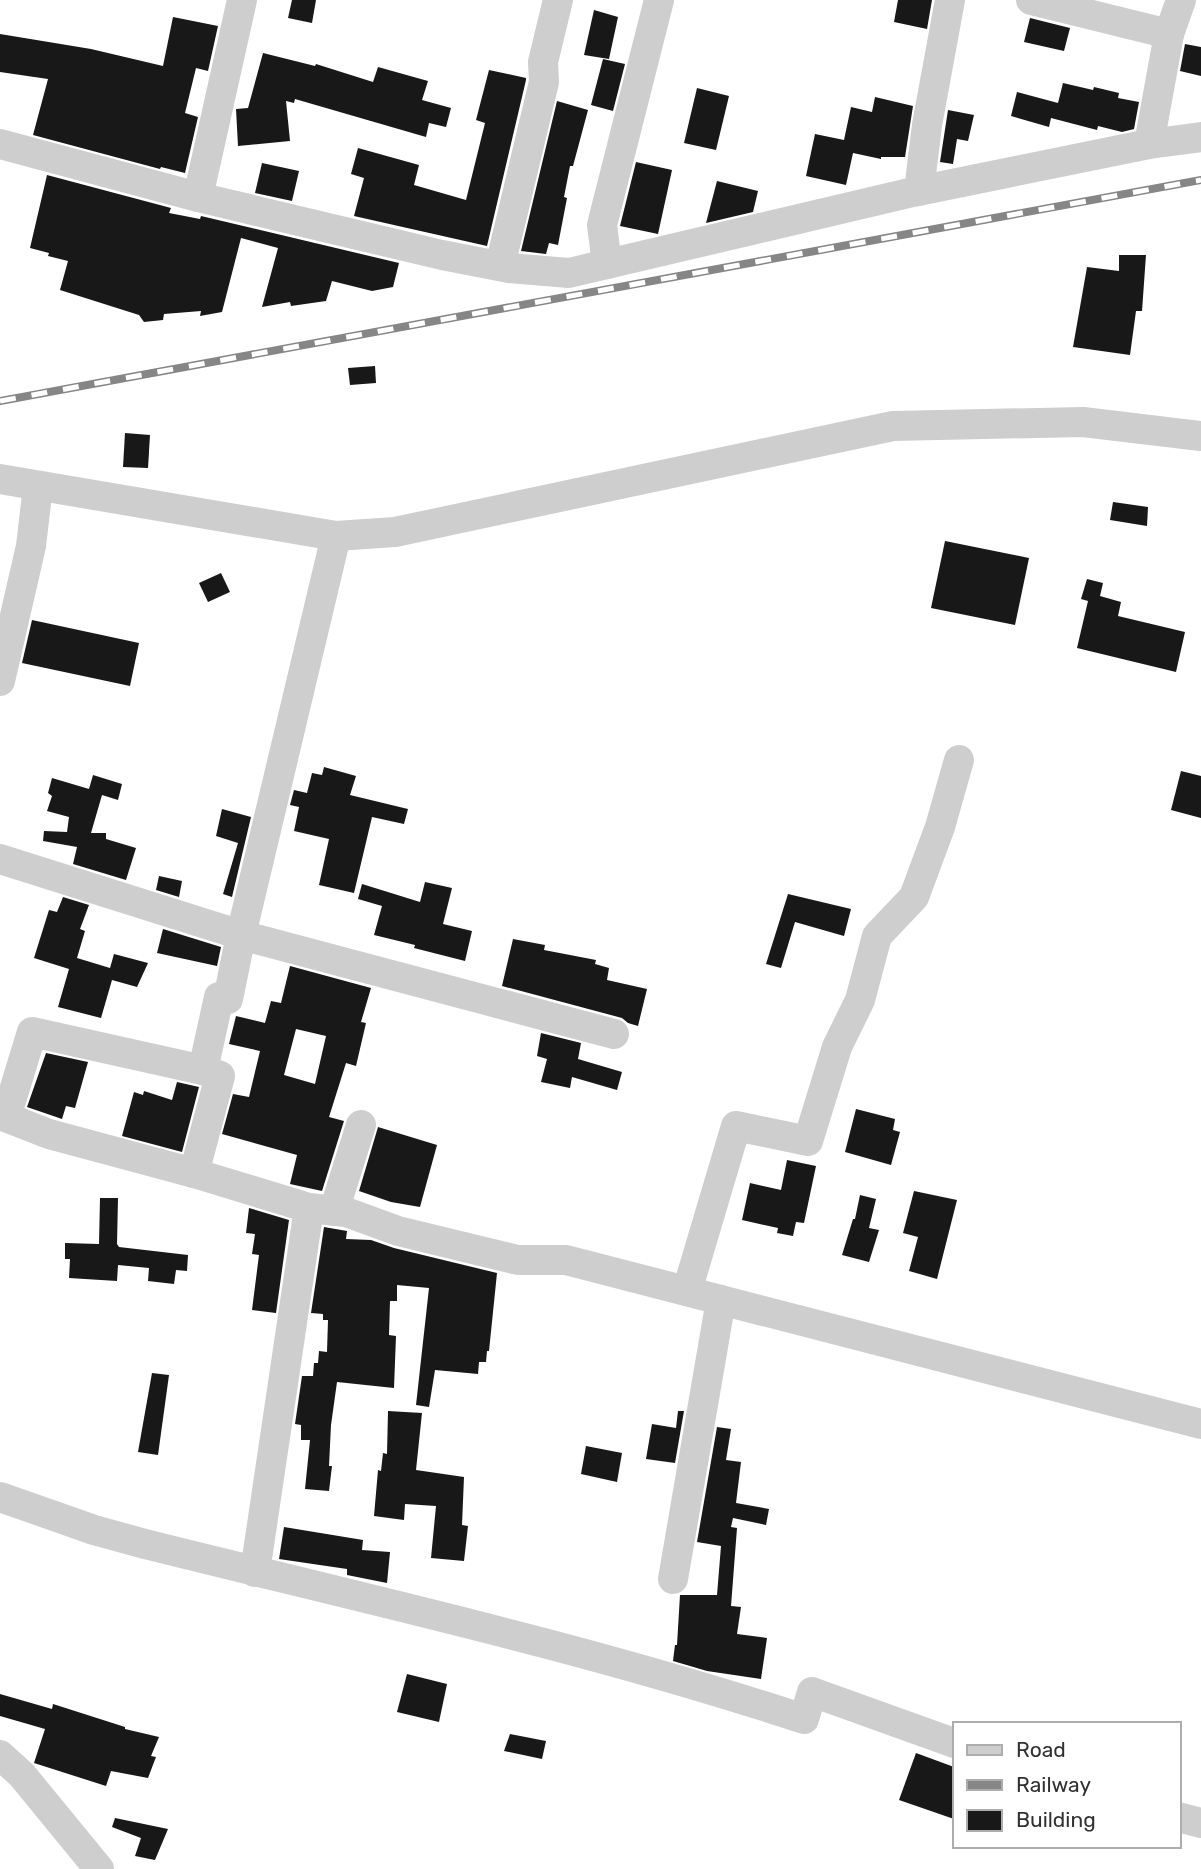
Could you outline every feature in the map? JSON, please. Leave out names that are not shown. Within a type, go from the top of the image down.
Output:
[{"type":"street","points":[[198,197],[242,0]]},
{"type":"street","points":[[500,266],[544,82],[544,62],[558,0]]},
{"type":"street","points":[[607,264],[601,225],[659,0]]},
{"type":"street","points":[[919,191],[927,125],[950,0]]},
{"type":"street","points":[[1031,0],[1169,34]]},
{"type":"street","points":[[1149,144],[1169,34],[1181,0]]},
{"type":"street","points":[[0,144],[198,197],[500,266],[569,273],[919,191],[1149,144],[1201,137]]},
{"type":"street","points":[[0,479],[336,536],[395,532],[892,426],[1083,422],[1201,436]]},
{"type":"street","points":[[0,681],[31,546],[38,485]]},
{"type":"street","points":[[204,1070],[219,997],[228,999],[336,536]]},
{"type":"street","points":[[687,1292],[736,1126],[808,1141],[837,1047],[860,1000],[877,936],[914,897],[940,827],[959,760]]},
{"type":"street","points":[[0,859],[241,935],[614,1034]]},
{"type":"street","points":[[194,1173],[220,1076],[204,1070],[32,1031],[3,1116],[49,1135],[322,1210],[346,1212],[398,1231],[518,1260],[566,1260],[1201,1423]]},
{"type":"street","points":[[255,1572],[322,1210],[361,1125]]},
{"type":"street","points":[[673,1579],[721,1300]]},
{"type":"street","points":[[0,1497],[94,1530],[619,1663],[804,1719],[812,1692],[953,1743]]},
{"type":"street","points":[[0,1755],[22,1775],[99,1869]]},
{"type":"street","points":[[1180,1818],[1201,1823]]},
{"type":"building","points":[[292,0],[316,0],[312,23],[288,18]]},
{"type":"building","points":[[898,0],[932,0],[927,29],[894,22]]},
{"type":"building","points":[[594,10],[618,17],[609,59],[584,55]]},
{"type":"building","points":[[173,17],[218,26],[208,71],[196,68],[185,113],[198,117],[185,173],[161,167],[160,169],[33,135],[48,79],[0,72],[0,34],[91,49],[163,66]]},
{"type":"building","points":[[1030,18],[1070,28],[1064,51],[1024,42]]},
{"type":"building","points":[[1185,44],[1201,47],[1201,76],[1180,71]]},
{"type":"building","points":[[263,53],[315,66],[316,64],[373,82],[378,67],[428,81],[422,100],[451,108],[446,127],[429,123],[426,137],[295,99],[294,103],[286,101],[290,141],[238,146],[236,109],[248,108]]},
{"type":"building","points":[[603,59],[625,64],[613,111],[591,105]]},
{"type":"building","points":[[489,70],[526,80],[487,246],[354,216],[364,178],[351,174],[358,148],[419,165],[414,185],[466,200],[485,123],[476,120]]},
{"type":"building","points":[[1063,83],[1119,93],[1118,98],[1139,102],[1134,129],[1122,132],[1098,126],[1097,130],[1051,118],[1049,127],[1011,116],[1017,92],[1058,103]]},
{"type":"building","points":[[697,88],[729,96],[716,150],[684,143]]},
{"type":"building","points":[[875,97],[913,106],[905,157],[881,159],[853,153],[846,185],[806,176],[815,134],[844,140],[851,107],[872,112]]},
{"type":"building","points":[[557,101],[588,110],[573,166],[570,166],[558,245],[549,243],[546,254],[521,251]]},
{"type":"building","points":[[948,110],[974,115],[968,141],[957,139],[953,164],[940,162]]},
{"type":"building","points":[[636,162],[672,170],[658,234],[620,226]]},
{"type":"building","points":[[262,163],[299,171],[292,201],[255,193]]},
{"type":"building","points":[[47,175],[171,208],[169,213],[200,219],[201,216],[399,263],[393,287],[372,291],[332,281],[326,301],[291,306],[290,302],[262,307],[278,248],[241,238],[222,312],[200,316],[201,311],[164,314],[163,320],[144,322],[139,315],[60,290],[68,261],[30,248]]},
{"type":"building","points":[[717,181],[758,191],[753,212],[706,223]]},
{"type":"building","points":[[1119,255],[1146,255],[1142,311],[1136,311],[1130,355],[1073,347],[1087,267],[1119,271]]},
{"type":"building","points":[[375,366],[376,383],[350,385],[348,368]]},
{"type":"building","points":[[125,433],[150,435],[148,468],[123,467]]},
{"type":"building","points":[[1113,502],[1148,507],[1147,526],[1110,520]]},
{"type":"building","points":[[945,541],[1029,558],[1015,625],[931,608]]},
{"type":"building","points":[[221,573],[230,592],[208,602],[199,583]]},
{"type":"building","points":[[1087,579],[1103,583],[1100,596],[1121,602],[1118,616],[1185,632],[1176,672],[1077,648],[1088,601],[1081,599]]},
{"type":"building","points":[[32,620],[139,643],[130,686],[22,663]]},
{"type":"building","points":[[324,767],[356,776],[350,795],[408,809],[404,824],[372,817],[354,893],[319,885],[329,839],[294,831],[299,807],[290,805],[294,790],[307,793],[312,773],[322,775]]},
{"type":"building","points":[[1181,771],[1201,776],[1201,818],[1171,810]]},
{"type":"building","points":[[93,775],[122,784],[118,800],[102,795],[91,833],[106,833],[106,839],[136,848],[126,880],[73,864],[77,847],[43,841],[44,831],[67,832],[69,817],[47,811],[52,796],[48,793],[52,778],[89,789]]},
{"type":"building","points":[[222,809],[251,817],[232,897],[223,894],[238,843],[216,836]]},
{"type":"building","points":[[159,876],[182,881],[179,897],[156,890]]},
{"type":"building","points":[[425,882],[452,888],[443,924],[472,931],[465,961],[374,935],[382,906],[358,899],[362,884],[420,902]]},
{"type":"building","points":[[788,894],[851,909],[844,936],[795,922],[781,968],[766,964]]},
{"type":"building","points":[[63,897],[89,905],[80,929],[85,931],[77,958],[110,968],[114,954],[148,963],[137,987],[112,980],[101,1018],[58,1007],[69,969],[34,958],[49,910],[57,912]]},
{"type":"building","points":[[163,929],[221,947],[217,966],[157,953]]},
{"type":"building","points":[[513,939],[545,945],[544,950],[596,960],[595,964],[609,968],[607,980],[647,989],[638,1026],[622,1018],[502,986]]},
{"type":"building","points":[[290,966],[371,988],[361,1022],[366,1023],[356,1066],[346,1063],[329,1117],[344,1121],[322,1191],[290,1184],[297,1155],[222,1134],[233,1094],[249,1097],[260,1051],[229,1044],[236,1016],[265,1023],[271,1001],[281,1003]],"holes":[[[296,1029],[326,1036],[315,1084],[284,1075]]]},
{"type":"building","points":[[541,1033],[581,1043],[578,1059],[622,1072],[617,1090],[572,1077],[570,1088],[541,1082],[547,1059],[537,1056]]},
{"type":"building","points":[[46,1053],[88,1062],[75,1108],[66,1106],[62,1119],[27,1107]]},
{"type":"building","points":[[177,1082],[199,1087],[182,1152],[122,1136],[134,1092],[143,1095],[144,1091],[172,1100]]},
{"type":"building","points":[[856,1109],[895,1119],[893,1130],[900,1132],[891,1165],[845,1152]]},
{"type":"building","points":[[378,1127],[437,1145],[420,1207],[391,1202],[359,1191]]},
{"type":"building","points":[[787,1160],[816,1166],[804,1223],[796,1222],[793,1236],[777,1233],[778,1228],[742,1220],[750,1183],[781,1190]]},
{"type":"building","points":[[914,1191],[957,1200],[937,1279],[909,1271],[918,1237],[903,1233]]},
{"type":"building","points":[[860,1195],[876,1199],[869,1228],[879,1230],[869,1262],[842,1255],[855,1219]]},
{"type":"building","points":[[100,1198],[118,1198],[119,1247],[188,1255],[187,1271],[176,1270],[174,1284],[148,1281],[149,1268],[118,1265],[117,1281],[69,1278],[70,1259],[65,1259],[65,1243],[99,1244]]},
{"type":"building","points":[[249,1208],[289,1220],[276,1313],[252,1310],[259,1255],[252,1254],[255,1234],[246,1233]]},
{"type":"building","points":[[324,1227],[347,1231],[346,1239],[371,1240],[497,1273],[486,1362],[479,1362],[478,1374],[435,1370],[429,1407],[416,1405],[429,1288],[397,1285],[397,1301],[390,1301],[389,1335],[396,1336],[394,1388],[337,1382],[331,1425],[329,1466],[332,1466],[329,1491],[305,1489],[310,1440],[301,1440],[301,1425],[295,1424],[302,1376],[313,1376],[319,1351],[327,1352],[328,1320],[323,1320],[323,1314],[311,1313]]},
{"type":"building","points":[[152,1373],[169,1375],[158,1455],[138,1452]]},
{"type":"building","points":[[388,1411],[422,1413],[416,1470],[464,1477],[462,1525],[468,1526],[464,1561],[431,1558],[436,1506],[405,1504],[404,1520],[374,1516],[378,1470],[381,1471],[383,1453],[387,1454]]},
{"type":"building","points":[[678,1411],[684,1411],[675,1463],[646,1459],[652,1424],[676,1428]]},
{"type":"building","points":[[717,1427],[731,1429],[726,1460],[741,1462],[736,1503],[769,1509],[766,1525],[733,1518],[731,1527],[737,1528],[731,1606],[741,1607],[737,1634],[767,1638],[761,1679],[707,1671],[673,1661],[677,1645],[680,1595],[717,1595],[721,1546],[697,1542]]},
{"type":"building","points":[[586,1446],[622,1453],[617,1482],[581,1474]]},
{"type":"building","points":[[284,1527],[363,1540],[362,1550],[390,1552],[387,1583],[347,1575],[347,1569],[279,1559]]},
{"type":"building","points":[[407,1674],[447,1684],[439,1722],[397,1712]]},
{"type":"building","points":[[0,1694],[52,1709],[53,1704],[125,1729],[159,1737],[151,1756],[156,1757],[148,1778],[111,1771],[106,1786],[34,1763],[45,1729],[0,1716]]},
{"type":"building","points":[[510,1734],[546,1741],[542,1759],[504,1751]]},
{"type":"building","points":[[916,1753],[953,1767],[953,1819],[899,1800]]},
{"type":"building","points":[[115,1818],[168,1829],[155,1860],[135,1856],[141,1838],[112,1827]]},
{"type":"railway","points":[[0,401],[1201,180]]}]
